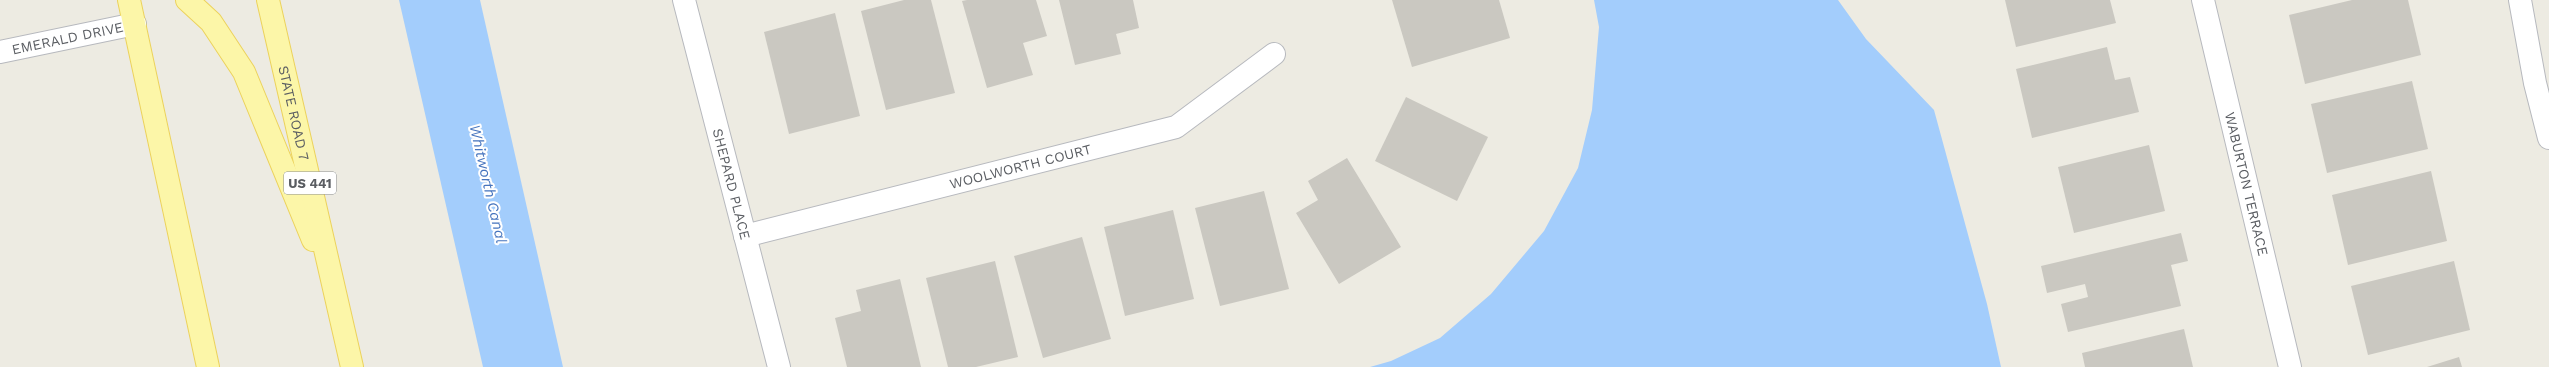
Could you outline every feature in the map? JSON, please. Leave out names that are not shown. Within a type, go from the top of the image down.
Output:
[{"type":"main road","points":[[129,0],[208,367]]},
{"type":"main road","points":[[186,0],[211,22],[244,72],[337,300]]},
{"type":"main road","name":"STATE ROAD 7","points":[[268,0],[352,367]]},
{"type":"street","name":"SHEPARD PLACE","points":[[684,0],[779,367]]},
{"type":"street","name":"WABURTON TERRACE","points":[[2203,0],[2290,367]]},
{"type":"street","points":[[2520,0],[2535,82],[2549,138]]},
{"type":"street","name":"EMERALD DRIVE","points":[[0,52],[135,24]]},
{"type":"street","name":"WOOLWORTH COURT","points":[[745,236],[1176,127],[1274,54]]},
{"type":"water","name":"Whitworth Canal","points":[[399,0],[480,0],[563,367],[483,367]]},
{"type":"water","points":[[1594,0],[1838,0],[1866,39],[1934,110],[1987,304],[2001,367],[1370,367],[1391,361],[1440,338],[1491,294],[1544,231],[1578,168],[1592,110],[1599,27]]},
{"type":"building","points":[[904,0],[931,0],[955,93],[886,110],[861,11]]},
{"type":"building","points":[[1036,0],[1047,36],[1023,43],[1033,75],[987,88],[962,1]]},
{"type":"building","points":[[1059,0],[1133,0],[1139,28],[1116,34],[1121,54],[1075,65]]},
{"type":"building","points":[[1392,0],[1499,0],[1510,38],[1412,67]]},
{"type":"building","points":[[2005,0],[2110,0],[2116,23],[2016,47]]},
{"type":"building","points":[[2352,0],[2408,0],[2421,55],[2305,84],[2289,15]]},
{"type":"building","points":[[835,13],[860,116],[789,134],[764,32]]},
{"type":"building","points":[[2107,47],[2115,80],[2130,77],[2139,112],[2032,138],[2016,69]]},
{"type":"building","points":[[2412,81],[2428,149],[2327,173],[2311,104]]},
{"type":"building","points":[[1406,97],[1488,137],[1457,201],[1375,161]]},
{"type":"building","points":[[2149,145],[2165,211],[2074,233],[2058,167]]},
{"type":"building","points":[[1347,158],[1401,247],[1339,284],[1296,213],[1318,200],[1308,181]]},
{"type":"building","points":[[2431,171],[2447,241],[2348,265],[2332,195]]},
{"type":"building","points":[[1264,191],[1289,289],[1220,306],[1195,208]]},
{"type":"building","points":[[1173,210],[1194,299],[1125,316],[1104,227]]},
{"type":"building","points":[[2181,233],[2188,261],[2171,265],[2181,306],[2068,332],[2061,304],[2088,297],[2085,284],[2047,293],[2041,266]]},
{"type":"building","points":[[1082,237],[1111,339],[1043,358],[1014,256]]},
{"type":"building","points":[[995,261],[1018,357],[976,367],[948,367],[926,278]]},
{"type":"building","points":[[2454,261],[2470,330],[2368,355],[2351,286]]},
{"type":"building","points":[[900,279],[921,367],[847,367],[835,318],[861,311],[856,290]]},
{"type":"building","points":[[2184,329],[2193,367],[2085,367],[2082,353]]},
{"type":"building","points":[[2459,357],[2462,367],[2427,367]]}]
